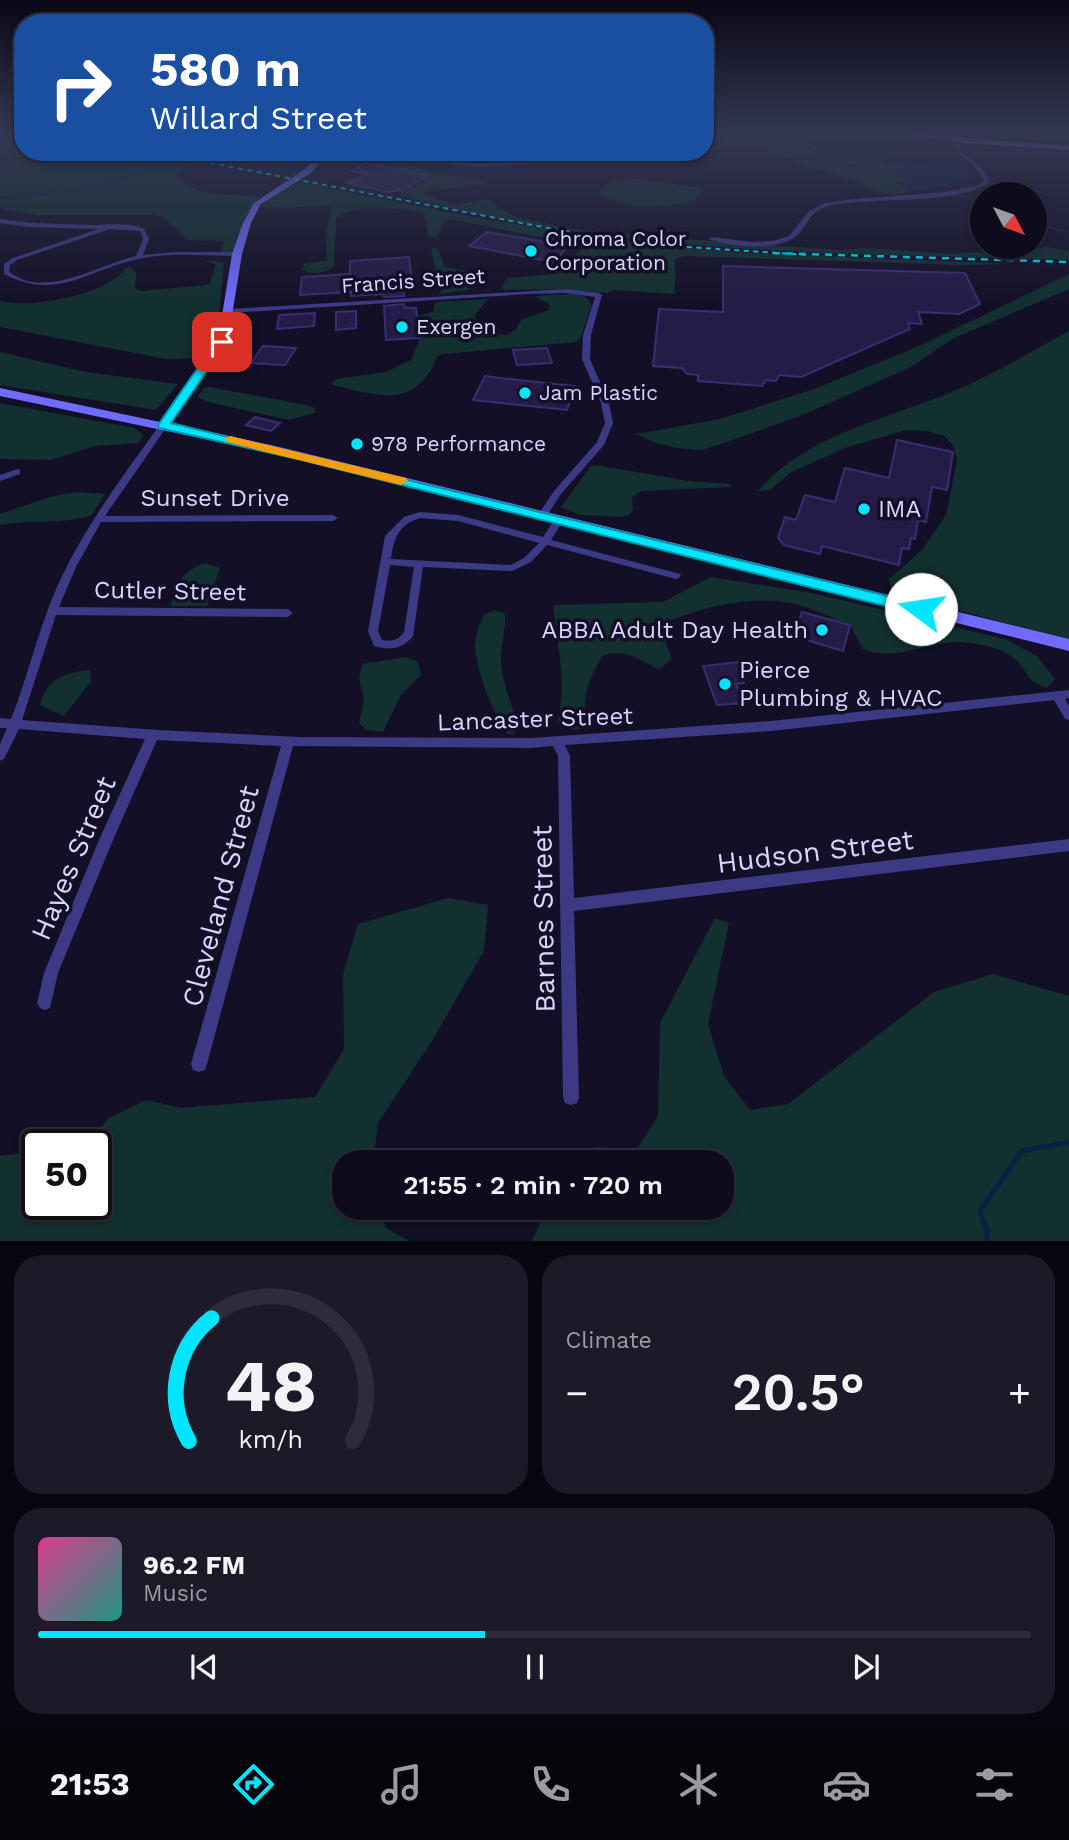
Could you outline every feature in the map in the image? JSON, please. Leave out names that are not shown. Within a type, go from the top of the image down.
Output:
[{"type":"main road","points":[[164,425],[223,340],[237,256],[247,223],[258,203],[277,191]]},
{"type":"main road","points":[[0,392],[164,425],[1069,645]]},
{"type":"street","points":[[712,239],[765,243],[782,241],[795,234],[807,215],[828,205],[962,191]]},
{"type":"street","points":[[0,223],[135,227],[142,230],[146,240],[139,257]]},
{"type":"street","points":[[113,226],[13,260],[7,264],[6,273],[26,285],[52,284],[139,257],[237,256]]},
{"type":"street","name":"Francis Street","points":[[229,311],[528,292],[566,291],[599,295],[587,335],[586,359],[606,404],[609,423],[601,443],[557,494],[543,515]]},
{"type":"street","points":[[0,756],[15,725],[52,611],[75,558],[97,519],[164,425]]},
{"type":"street","points":[[0,478],[17,472]]},
{"type":"street","points":[[419,564],[409,633],[404,641],[388,646],[378,643],[373,631],[390,536],[398,525],[420,514],[458,518],[676,576]]},
{"type":"street","name":"Sunset Drive","points":[[97,519],[333,518]]},
{"type":"street","points":[[386,562],[512,568],[526,564],[559,519]]},
{"type":"street","name":"Cutler Street","points":[[52,611],[288,613]]},
{"type":"street","points":[[1063,696],[1069,716]]},
{"type":"street","name":"Lancaster Street","points":[[0,723],[153,735],[288,741],[557,742],[772,726],[1063,696]]},
{"type":"street","name":"Hayes Street","points":[[45,1003],[56,961],[153,735]]},
{"type":"street","name":"Cleveland Street","points":[[200,1064],[288,741]]},
{"type":"street","name":"Barnes Street","points":[[557,742],[564,756],[571,1097]]},
{"type":"street","name":"Hudson Street","points":[[567,905],[1069,845]]},
{"type":"green space","points":[[0,191],[201,191],[259,197],[247,215],[234,251],[223,253],[221,251],[224,241],[188,240],[162,217],[153,215],[39,215],[0,209]]},
{"type":"green space","points":[[279,191],[343,191],[482,219],[660,246],[748,253],[1017,264],[962,265],[683,256],[675,259],[675,294],[614,290],[608,293],[559,289],[504,290],[501,288],[507,278],[557,274],[585,246],[451,219],[442,224],[437,238],[429,236],[424,213],[378,208],[355,210],[336,218],[334,266],[323,272],[310,273],[302,270],[304,264],[327,260],[326,236],[331,206],[261,208]]},
{"type":"green space","points":[[428,191],[422,194],[455,205],[486,199],[515,217],[573,229],[837,250],[866,248],[951,254],[970,253],[970,257],[821,253],[657,242],[494,218],[413,199],[400,193]]},
{"type":"green space","points":[[703,191],[693,202],[657,207],[620,203],[599,193]]},
{"type":"green space","points":[[876,191],[909,192],[902,194]]},
{"type":"green space","points":[[1048,247],[1069,251],[1069,260],[1034,259],[1047,259]]},
{"type":"green space","points":[[431,248],[438,248],[444,267],[472,272],[474,281],[469,290],[441,294]]},
{"type":"green space","points":[[205,261],[224,263],[217,339],[206,358],[166,359],[0,327],[0,300],[23,303],[71,297],[99,288],[130,266],[136,273],[135,288],[141,291],[206,285],[210,283],[216,265]]},
{"type":"green space","points":[[1069,274],[1069,289],[954,338],[911,367],[800,416],[702,450],[676,448],[653,442],[637,434],[720,419],[814,389],[917,347]]},
{"type":"green space","points":[[536,296],[584,296],[592,304],[580,339],[576,342],[443,354],[437,356],[428,374],[419,384],[407,392],[394,395],[366,393],[331,384],[337,379],[386,372],[411,360],[420,338],[417,316],[433,312],[435,302],[488,299],[475,315],[476,326],[481,333],[507,335],[516,329],[521,320],[549,310],[549,303]]},
{"type":"green space","points":[[1069,331],[1069,639],[909,598],[892,591],[889,579],[922,550],[946,515],[957,460],[953,445],[944,436],[927,431],[906,430],[845,448],[790,473],[770,490],[758,491],[778,471],[825,441],[961,388]]},
{"type":"green space","points":[[0,352],[86,372],[178,384],[156,410],[0,385]]},
{"type":"green space","points":[[204,388],[306,405],[315,408],[315,413],[289,420],[208,402],[197,397]]},
{"type":"green space","points":[[0,403],[134,428],[143,435],[139,443],[95,446],[51,460],[0,459]]},
{"type":"green space","points":[[596,465],[688,481],[730,484],[731,487],[642,491],[632,497],[633,510],[623,517],[580,515],[561,507],[590,467]]},
{"type":"green space","points":[[79,492],[105,494],[92,515],[70,520],[0,525],[0,514],[53,496]]},
{"type":"green space","points":[[205,563],[220,568],[207,606],[171,606],[174,591],[181,579],[192,569]]},
{"type":"green space","points":[[711,577],[812,593],[1005,639],[1037,656],[1055,679],[1047,688],[1030,678],[1011,656],[995,648],[976,644],[956,642],[890,654],[876,653],[863,649],[850,625],[824,614],[787,602],[749,601],[706,609],[665,623],[666,644],[672,659],[659,669],[625,654],[602,656],[587,689],[586,725],[577,730],[563,729],[557,723],[562,679],[553,605],[663,602]]},
{"type":"green space","points":[[495,610],[505,614],[501,653],[505,685],[518,728],[513,735],[506,733],[496,715],[476,658],[475,643],[479,627],[484,615]]},
{"type":"green space","points":[[405,657],[418,662],[421,675],[401,695],[383,732],[366,730],[359,723],[364,700],[359,679],[362,664]]},
{"type":"green space","points":[[90,670],[91,681],[64,716],[40,705],[47,689],[58,678]]},
{"type":"green space","points":[[448,898],[488,905],[484,951],[432,1041],[378,1123],[375,1150],[332,1150],[332,1220],[383,1220],[386,1228],[409,1241],[0,1241],[0,1156],[21,1153],[21,1220],[112,1220],[112,1129],[99,1129],[109,1118],[146,1100],[181,1108],[315,1097],[344,1049],[343,974],[358,924]]},
{"type":"green space","points":[[715,918],[729,923],[708,1024],[724,1076],[750,1110],[788,1104],[934,992],[993,974],[1069,996],[1069,1241],[532,1241],[542,1220],[734,1220],[734,1150],[590,1150],[595,1147],[637,1149],[658,1116],[660,1023]]},
{"type":"building","name":"Chroma Color Corporation","points":[[487,232],[569,246],[553,262],[469,246]]},
{"type":"building","points":[[409,257],[413,288],[403,289],[404,296],[351,296],[351,292],[300,295],[302,277],[350,274],[350,261]]},
{"type":"building","points":[[723,266],[965,273],[980,304],[959,314],[918,312],[922,324],[908,323],[910,329],[801,377],[779,375],[776,381],[766,380],[762,386],[698,381],[698,375],[687,374],[682,368],[653,366],[659,309],[723,312]]},
{"type":"building","name":"Exergen","points":[[404,304],[405,308],[416,308],[420,338],[386,340],[384,306]]},
{"type":"building","points":[[356,311],[356,328],[336,330],[336,312]]},
{"type":"building","points":[[315,313],[314,326],[277,329],[279,315]]},
{"type":"building","points":[[263,346],[296,348],[285,365],[251,363]]},
{"type":"building","points":[[547,348],[552,363],[517,365],[513,350]]},
{"type":"building","name":"Jam Plastic","points":[[485,376],[575,386],[567,410],[473,400]]},
{"type":"building","points":[[255,417],[280,423],[271,431],[246,425]]},
{"type":"building","name":"IMA","points":[[897,440],[953,452],[947,490],[932,487],[926,522],[918,520],[915,539],[911,538],[909,549],[902,548],[899,565],[822,546],[820,554],[784,545],[778,538],[785,517],[796,520],[805,495],[835,502],[845,468],[889,478]]},
{"type":"building","name":"ABBA Adult Day Health","points":[[802,612],[850,625],[843,651],[793,636]]},
{"type":"building","name":"Pierce Plumbing & HVAC","points":[[748,661],[754,674],[740,675],[744,683],[736,684],[744,703],[717,705],[703,666]]},
{"type":"waterway","points":[[0,198],[63,191]]},
{"type":"waterway","points":[[960,195],[970,200]]},
{"type":"waterway","points":[[1047,226],[1069,232]]},
{"type":"waterway","points":[[987,1241],[987,1231],[980,1211],[1022,1151],[1069,1142]]},
{"type":"railway","points":[[356,191],[558,230],[672,246],[783,253]]},
{"type":"railway","points":[[773,253],[783,253]]},
{"type":"railway","points":[[783,253],[1069,262]]},
{"type":"railway","points":[[783,253],[809,255]]},
{"type":"slow traffic","points":[[230,439],[401,481]]},
{"type":"place","name":"Chroma Color Corporation","points":[[531,251]]},
{"type":"place","name":"Exergen","points":[[402,327]]},
{"type":"place","name":"Jam Plastic","points":[[525,393]]},
{"type":"place","name":"978 Performance","points":[[357,444]]},
{"type":"place","name":"IMA","points":[[864,509]]},
{"type":"place","name":"ABBA Adult Day Health","points":[[822,630]]},
{"type":"place","name":"Pierce Plumbing & HVAC","points":[[725,684]]},
{"type":"route","points":[[222,342],[164,425],[921,609]]}]
